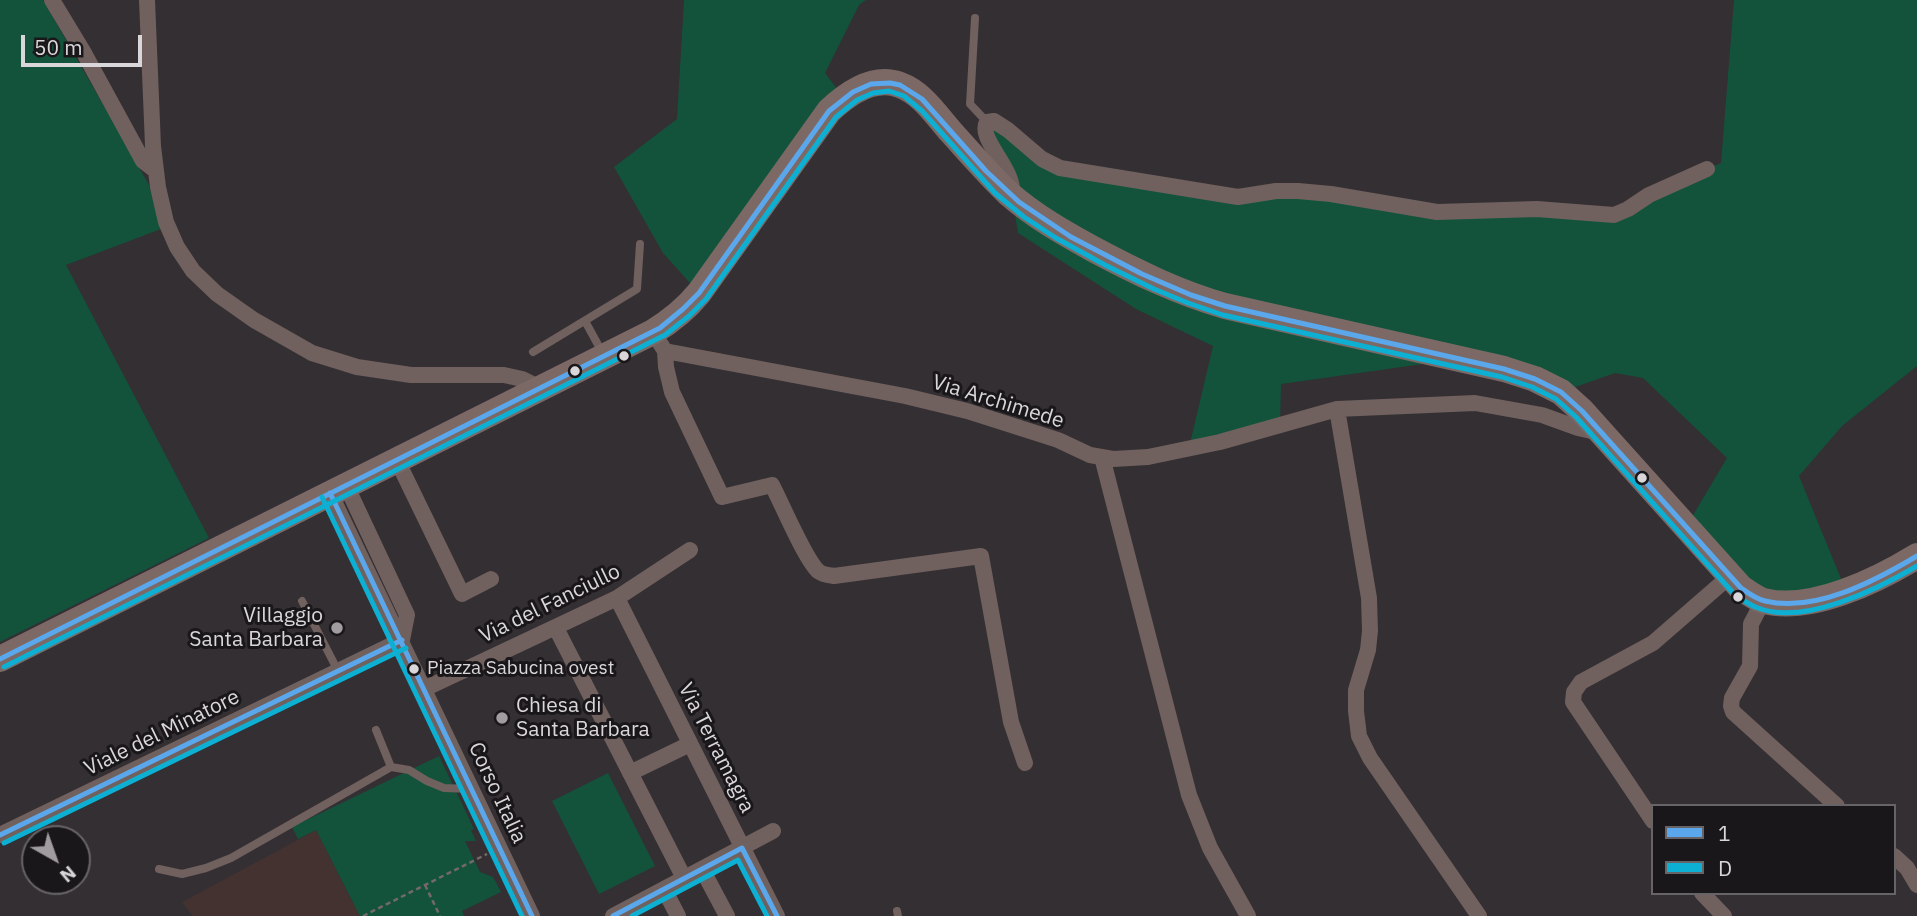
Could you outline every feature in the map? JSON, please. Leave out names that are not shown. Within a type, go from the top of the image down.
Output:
[{"type":"main road","points":[[0,659],[604,356],[659,341],[699,293],[829,111],[843,97],[870,84],[897,84],[918,96],[988,174],[1012,196],[1066,235],[1157,282],[1196,298],[1225,306],[1504,369],[1535,379],[1561,392],[1582,411],[1741,588],[1763,601],[1793,604],[1857,588],[1917,556]]},
{"type":"street","points":[[52,0],[143,161],[156,171]]},
{"type":"street","points":[[146,0],[158,187],[166,222],[177,247],[193,271],[217,294],[254,320],[312,353],[357,367],[411,375],[503,375],[522,379],[540,388]]},
{"type":"street","points":[[1012,196],[1010,176],[985,135],[987,122],[994,121],[1042,159],[1060,168],[1238,197],[1276,191],[1298,191],[1437,212],[1537,208],[1614,215],[1649,195],[1707,169]]},
{"type":"street","points":[[659,341],[671,392],[722,497],[772,485],[816,569],[834,576],[981,556],[1012,722],[1025,763]]},
{"type":"street","name":"Via Archimede","points":[[659,341],[967,411],[1058,440],[1090,455],[1113,459],[1148,457],[1220,442],[1337,409],[1475,403],[1542,415],[1602,434]]},
{"type":"street","points":[[1337,409],[1368,598],[1368,650],[1356,690],[1359,736],[1370,758],[1479,916]]},
{"type":"street","points":[[1102,457],[1189,795],[1210,848],[1248,916]]},
{"type":"street","points":[[397,460],[462,594],[491,579]]},
{"type":"street","name":"Corso Italia","points":[[338,489],[394,608],[402,640],[424,689],[532,916]]},
{"type":"street","name":"Via del Fanciullo","points":[[424,689],[617,598],[690,550]]},
{"type":"street","points":[[1651,818],[1573,702],[1574,692],[1581,682],[1653,643],[1730,576]]},
{"type":"street","name":"Via Terramagra","points":[[617,598],[777,916]]},
{"type":"street","points":[[1763,601],[1751,624],[1750,666],[1732,698],[1731,706],[1738,718],[1835,804]]},
{"type":"street","points":[[556,628],[684,878]]},
{"type":"street","name":"Viale del Minatore","points":[[7,832],[402,640]]},
{"type":"street","points":[[630,773],[690,744]]},
{"type":"street","points":[[623,914],[773,831]]},
{"type":"street","points":[[1896,858],[1907,868],[1917,885]]},
{"type":"street","points":[[702,869],[727,916]]},
{"type":"street","points":[[664,889],[678,916]]},
{"type":"street","points":[[1704,895],[1724,916]]},
{"type":"lane","points":[[975,19],[970,104],[987,122]]},
{"type":"lane","points":[[533,352],[637,289],[640,244]]},
{"type":"lane","points":[[585,321],[604,356]]},
{"type":"lane","points":[[302,601],[332,674]]},
{"type":"lane","points":[[376,730],[391,767]]},
{"type":"lane","points":[[159,869],[182,874],[231,858],[391,767],[409,769],[444,788],[471,789]]},
{"type":"path","points":[[363,916],[499,848]]},
{"type":"path","points":[[425,885],[440,916]]},
{"type":"shaded area","points":[[316,830],[360,916],[193,916],[182,902]]},
{"type":"green space","points":[[0,0],[43,0],[149,185],[161,229],[66,265],[209,538],[0,642]]},
{"type":"green space","points":[[684,0],[866,0],[859,5],[825,73],[843,97],[699,293],[663,253],[614,167],[677,119]]},
{"type":"green space","points":[[1734,0],[1917,0],[1917,366],[1842,426],[1799,476],[1846,591],[1763,601],[1686,527],[1727,458],[1643,378],[1615,373],[1561,392],[1458,359],[1281,384],[1280,424],[1189,448],[1213,346],[1136,309],[1018,233],[1012,196],[987,122],[1042,159],[1238,197],[1276,191],[1437,212],[1604,215],[1721,163]]},
{"type":"green space","points":[[439,756],[474,829],[471,830],[476,841],[465,841],[480,872],[493,877],[501,892],[462,911],[464,916],[360,916],[316,830],[298,839],[292,827]]},
{"type":"green space","points":[[608,773],[655,866],[599,894],[552,801]]},
{"type":"transit line","name":"1","points":[[0,659],[660,328],[699,293],[829,111],[853,92],[871,84],[900,85],[922,99],[986,171],[1019,202],[1071,237],[1142,274],[1225,306],[1504,369],[1535,379],[1561,392],[1582,411],[1741,588],[1758,599],[1784,604],[1824,599],[1864,584],[1917,556]]},
{"type":"transit line","name":"D","points":[[4,667],[665,335],[706,299],[836,117],[857,100],[873,93],[889,91],[904,96],[922,111],[995,193],[1024,217],[1056,238],[1154,289],[1223,315],[1502,377],[1556,399],[1576,417],[1734,594],[1755,607],[1776,612],[1818,609],[1862,594],[1917,566]]},
{"type":"transit line","name":"1","points":[[330,493],[532,916]]},
{"type":"transit line","name":"D","points":[[322,497],[522,916]]},
{"type":"transit line","name":"1","points":[[0,835],[402,640]]},
{"type":"transit line","name":"D","points":[[4,843],[406,648]]},
{"type":"transit line","name":"1","points":[[613,916],[742,848],[777,916]]},
{"type":"transit line","name":"D","points":[[632,916],[738,860],[767,916]]},
{"type":"place","name":"Villaggio Santa Barbara","points":[[337,628]]},
{"type":"place","name":"Piazza Sabucina ovest","points":[[414,669]]},
{"type":"place","name":"Chiesa di Santa Barbara","points":[[502,718]]}]
